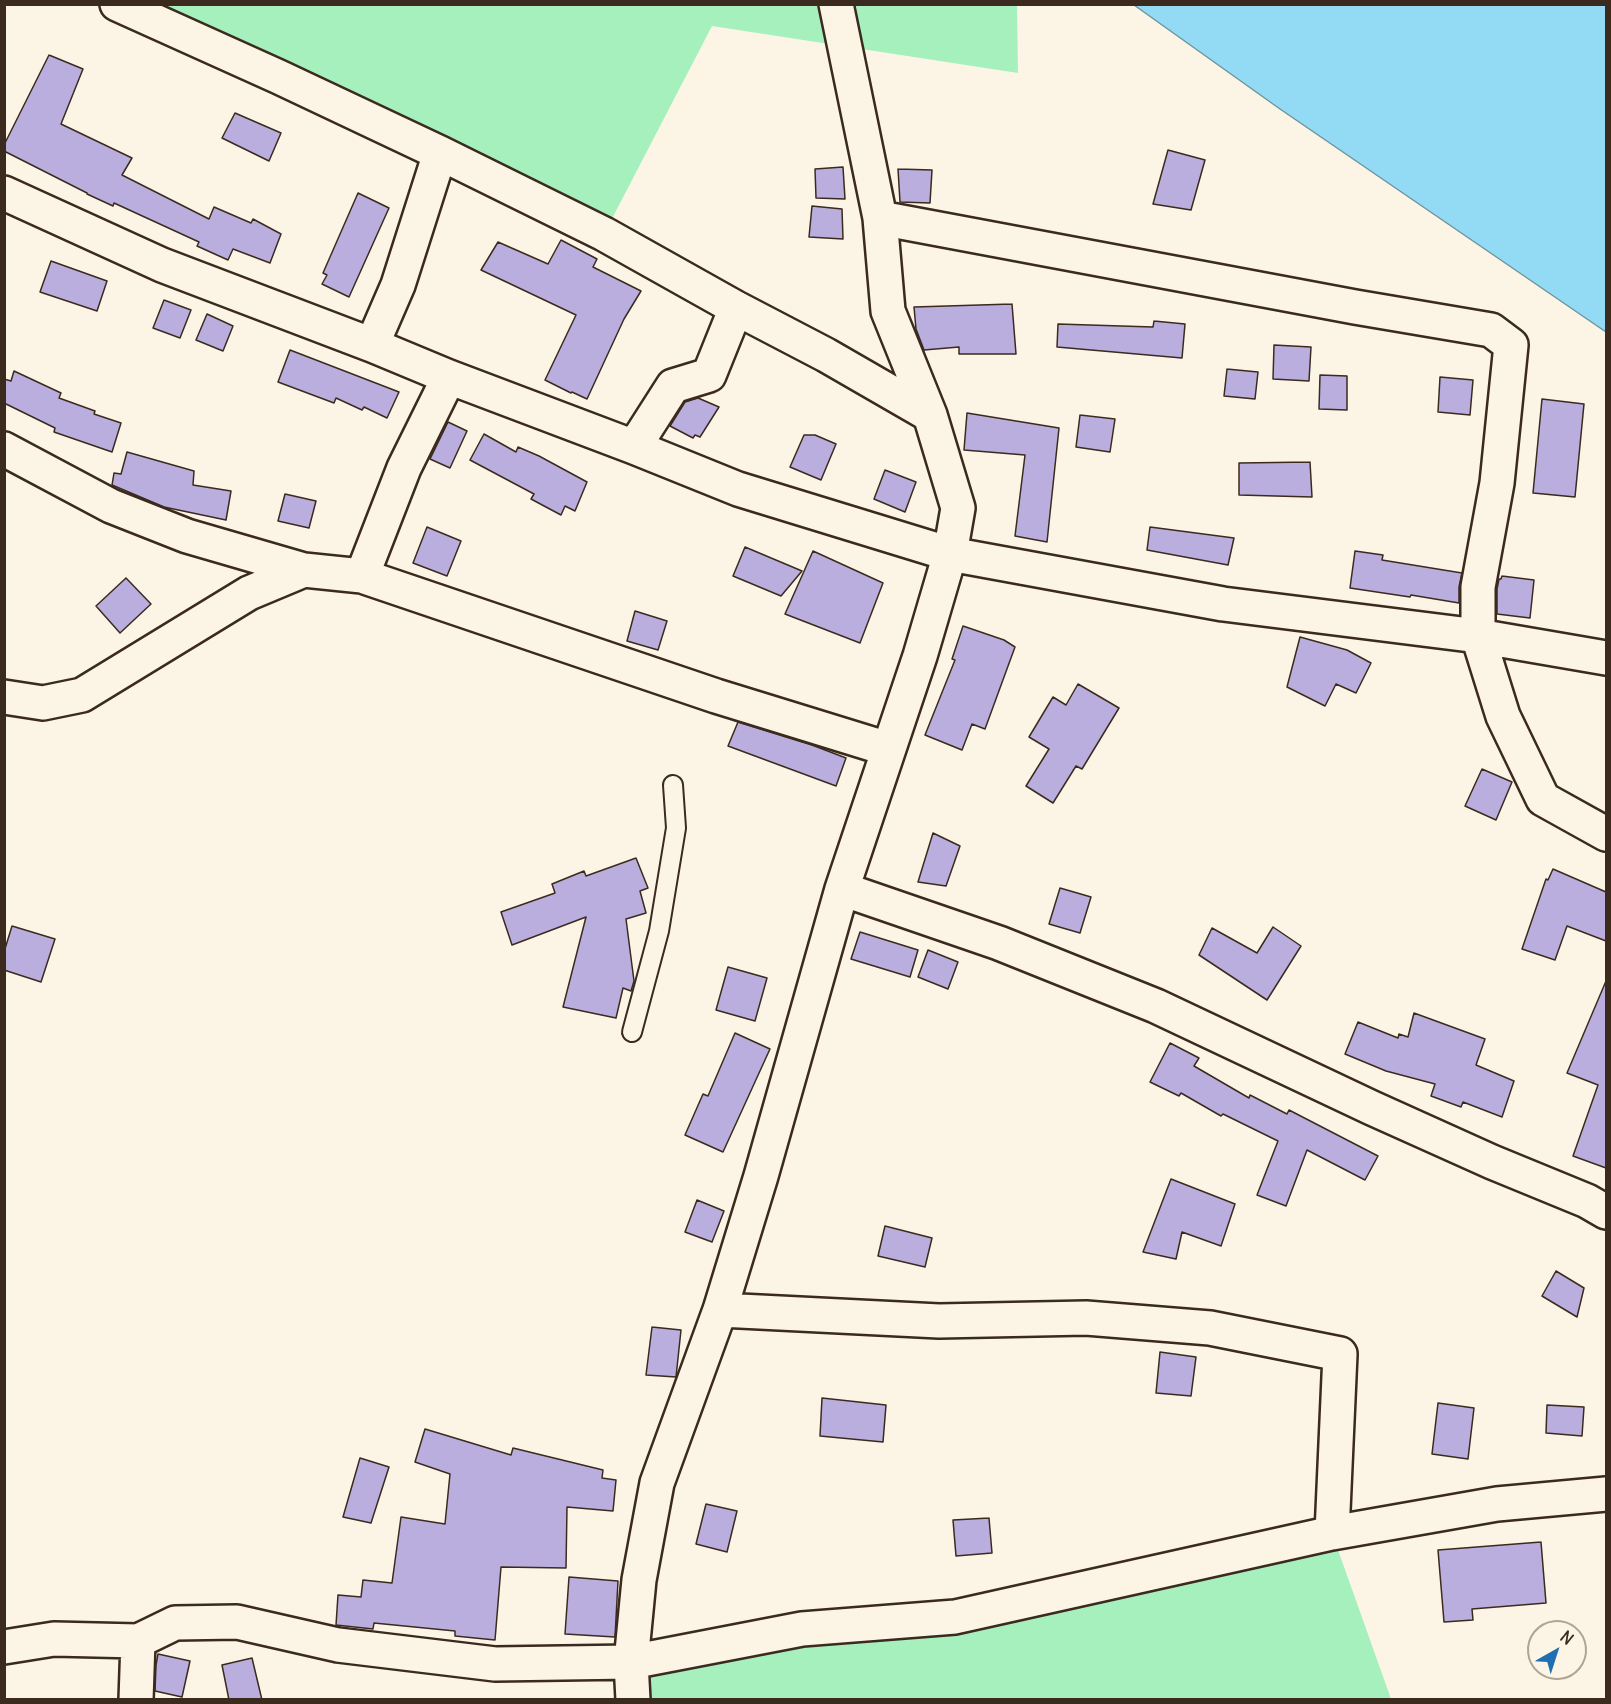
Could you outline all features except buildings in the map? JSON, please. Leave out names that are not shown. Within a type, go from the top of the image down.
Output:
[{"type":"street","points":[[117,4],[440,153],[604,234],[736,308],[826,355],[930,415]]},
{"type":"street","points":[[633,1700],[632,1662],[639,1580],[657,1483],[720,1310],[761,1176],[842,889],[920,656],[950,554],[958,508],[930,415],[888,311],[880,218],[836,4]]},
{"type":"street","points":[[372,345],[398,285],[440,153]]},
{"type":"street","points":[[4,193],[162,265],[738,489],[950,554],[1223,604],[1478,636],[1606,658]]},
{"type":"street","points":[[880,218],[1354,307],[1491,330],[1511,345],[1497,483],[1478,587],[1478,636],[1503,716],[1543,799],[1606,834]]},
{"type":"street","points":[[634,447],[673,386],[709,375],[736,308]]},
{"type":"street","points":[[362,576],[404,468],[449,377]]},
{"type":"street","points":[[4,449],[111,506],[187,536],[304,570],[362,576],[716,696],[888,748]]},
{"type":"street","points":[[4,697],[43,703],[82,695],[249,592],[304,570]]},
{"type":"street","points":[[842,889],[999,943],[1156,1006],[1372,1108],[1492,1162],[1587,1201],[1606,1212]]},
{"type":"street","points":[[720,1310],[939,1321],[1086,1318],[1210,1328],[1340,1354],[1332,1533]]},
{"type":"street","points":[[4,1647],[54,1639],[138,1641],[175,1623],[237,1622],[338,1645],[495,1664],[632,1662],[802,1629],[955,1617],[1332,1533],[1497,1504],[1606,1494]]},
{"type":"street","points":[[136,1700],[138,1641]]},
{"type":"lane","points":[[632,1032],[661,920],[676,828],[673,784]]},
{"type":"green space","points":[[117,5],[1017,5],[1018,73],[712,26],[604,234]]},
{"type":"green space","points":[[1332,1533],[1391,1699],[633,1700],[631,1662]]},
{"type":"water","points":[[1134,5],[1606,5],[1606,332],[1280,109]]}]
